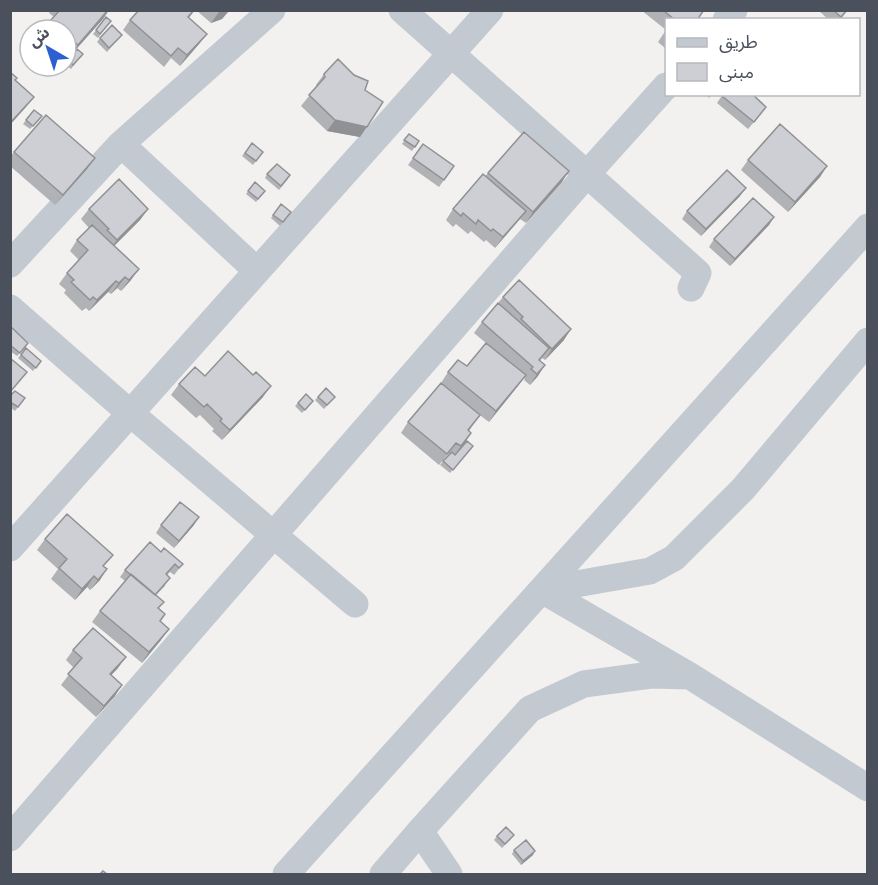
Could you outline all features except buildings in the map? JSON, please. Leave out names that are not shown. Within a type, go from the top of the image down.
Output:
[{"type":"street","points":[[10,264],[121,144],[272,10]]},
{"type":"street","points":[[402,10],[698,273],[691,288]]},
{"type":"street","points":[[10,548],[489,10]]},
{"type":"street","points":[[10,838],[665,87]]},
{"type":"street","points":[[121,144],[257,271]]},
{"type":"street","points":[[286,874],[867,227]]},
{"type":"street","points":[[10,308],[355,604]]},
{"type":"street","points":[[542,590],[650,571],[674,558],[743,489],[867,341]]},
{"type":"street","points":[[542,590],[690,676],[867,789]]},
{"type":"street","points":[[383,874],[530,709],[584,684],[651,675],[690,676]]},
{"type":"street","points":[[420,831],[449,874]]}]
